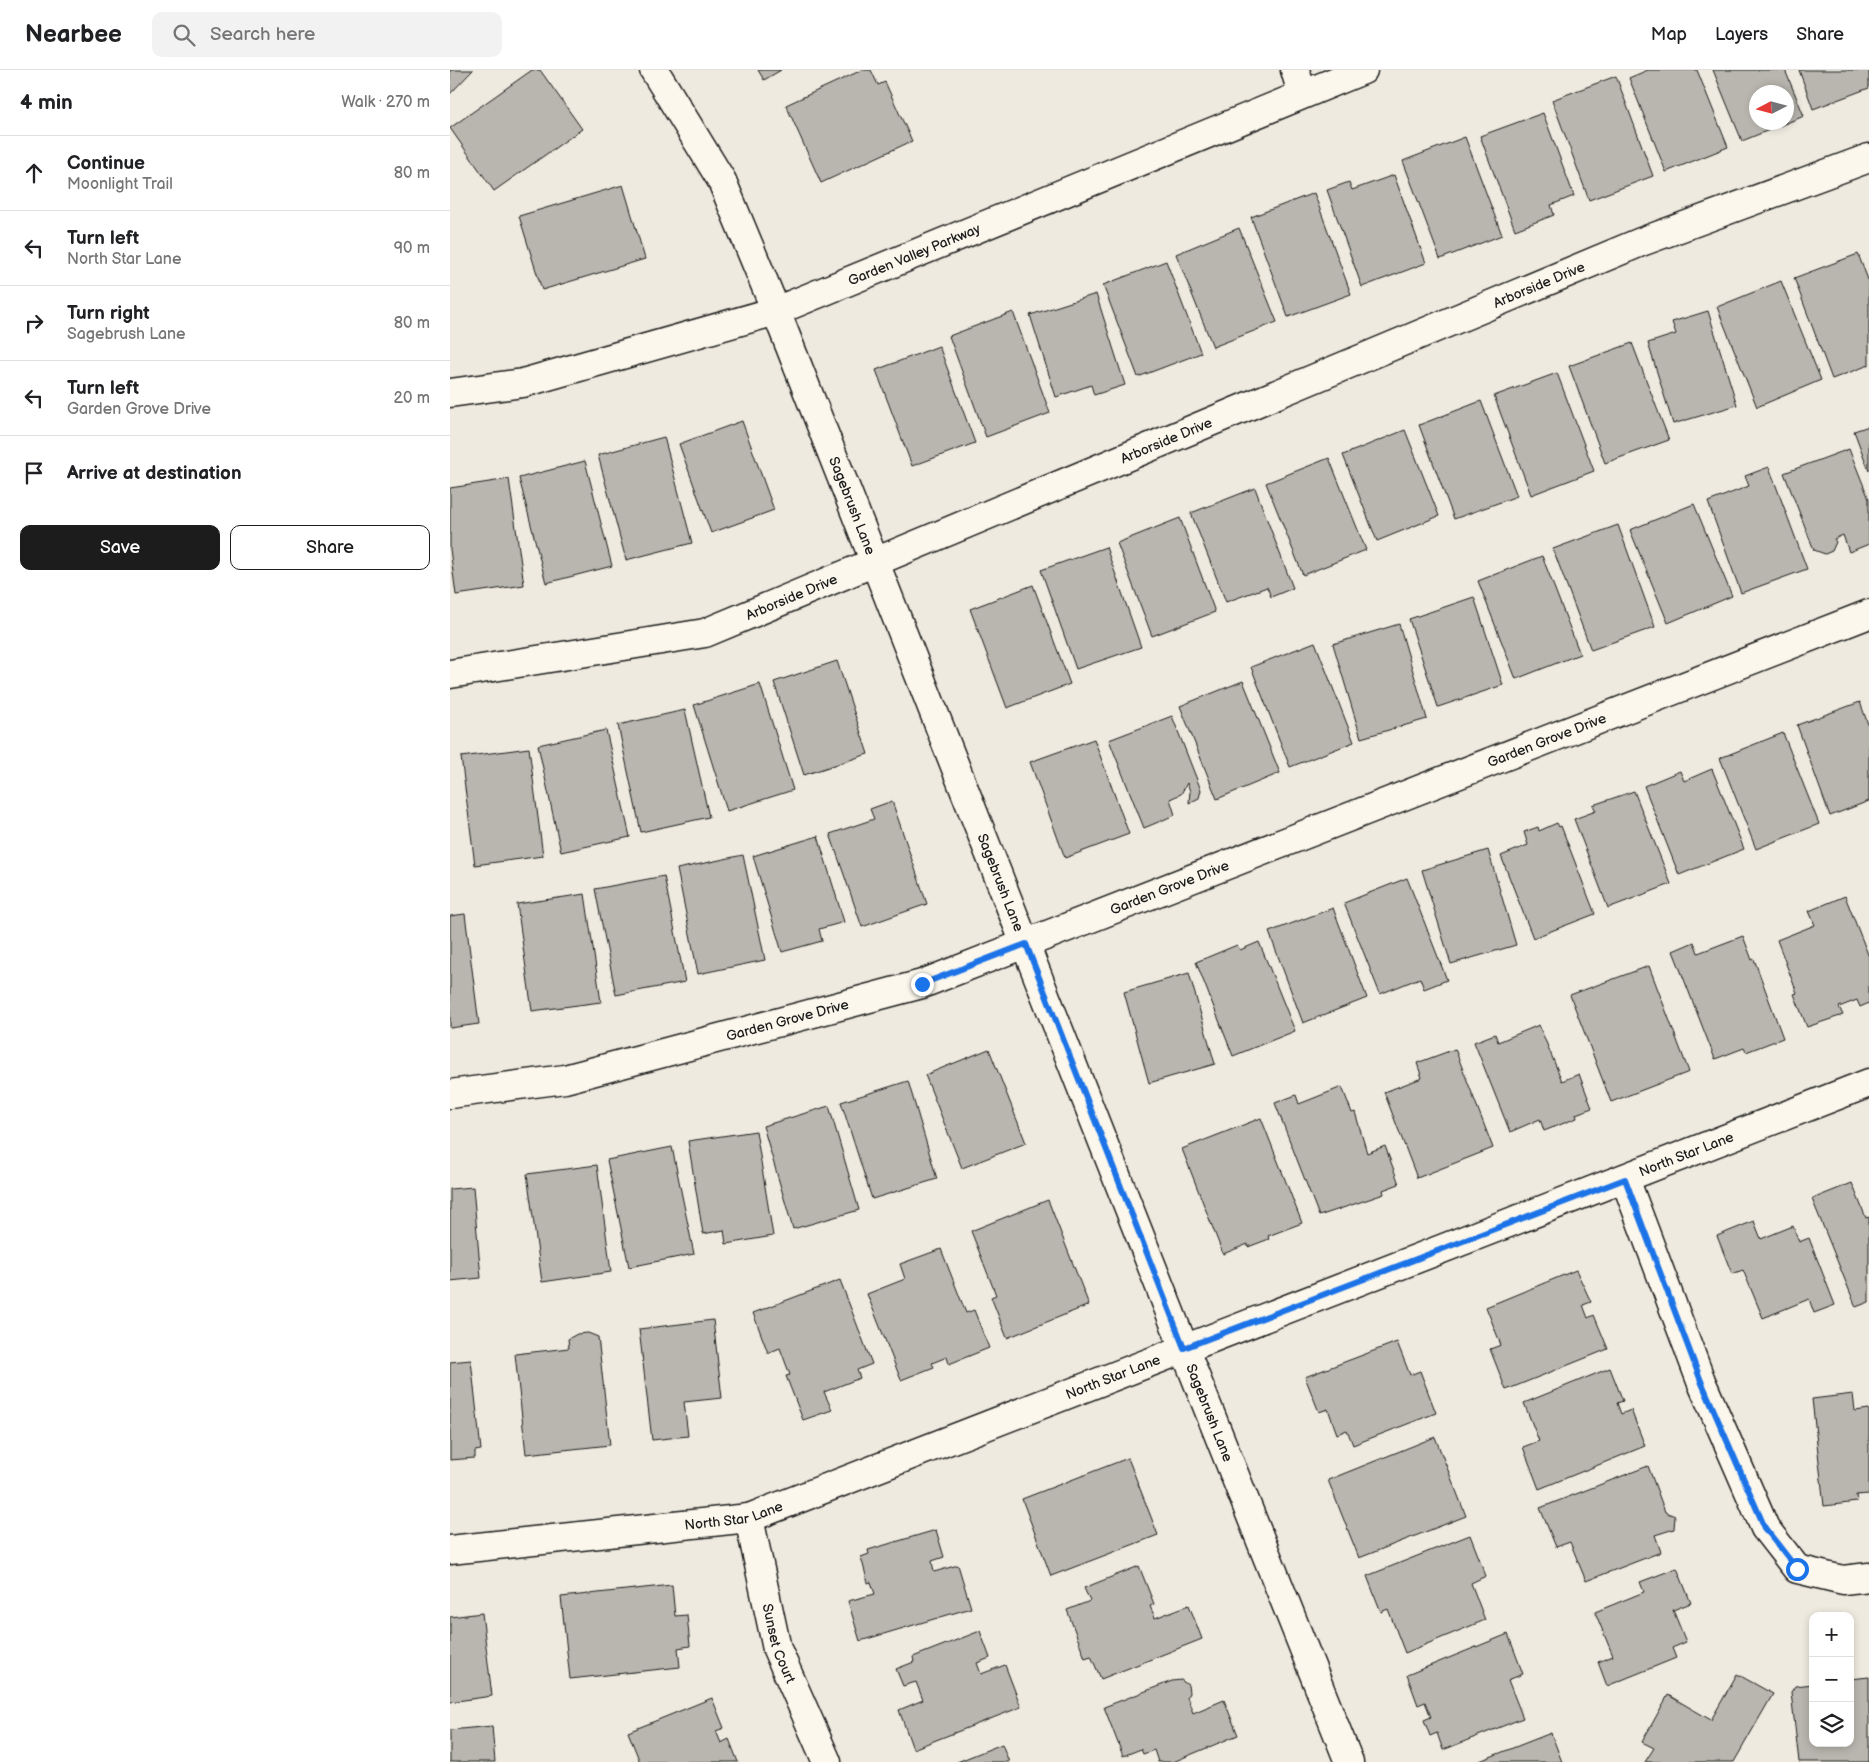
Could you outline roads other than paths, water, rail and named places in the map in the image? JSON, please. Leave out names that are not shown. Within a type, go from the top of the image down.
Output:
[{"type":"street","name":"Sagebrush Lane","points":[[654,70],[722,181],[776,311],[1349,1762]]},
{"type":"street","name":"Garden Valley Parkway","points":[[450,393],[523,383],[776,311],[1298,82],[1363,70]]},
{"type":"street","name":"Arborside Drive","points":[[450,674],[705,633],[1632,246],[1869,158]]},
{"type":"street","name":"Garden Grove Drive","points":[[450,1094],[574,1076],[922,984],[1869,614]]},
{"type":"street","name":"North Star Lane","points":[[450,1550],[749,1518],[1869,1083]]},
{"type":"street","points":[[1625,1179],[1701,1381],[1765,1528],[1797,1569],[1843,1580],[1869,1577]]},
{"type":"street","name":"Sunset Court","points":[[749,1518],[777,1648],[828,1762]]}]
